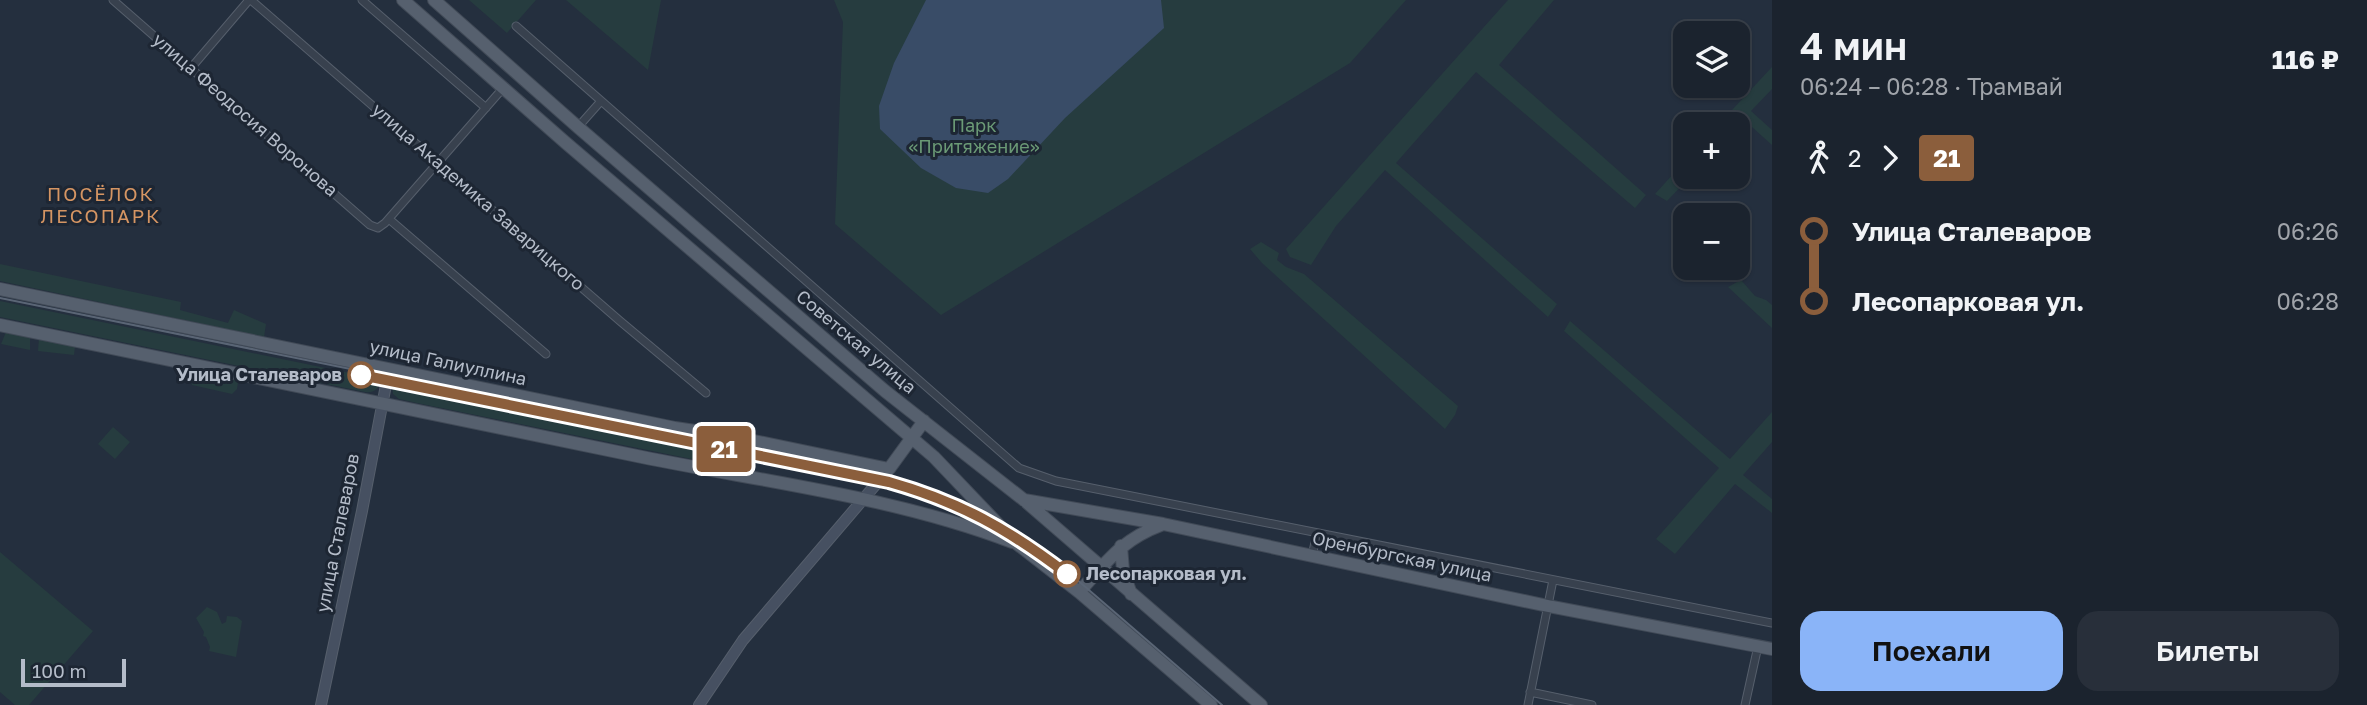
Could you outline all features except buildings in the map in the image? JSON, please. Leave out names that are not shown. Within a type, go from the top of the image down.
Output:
[{"type":"main road","name":"Советская улица","points":[[403,0],[934,457],[1016,543],[1079,592],[1211,705]]},
{"type":"main road","name":"Советская улица","points":[[434,0],[578,127],[924,422],[1024,500],[1261,705]]},
{"type":"main road","points":[[565,142],[578,127]]},
{"type":"main road","name":"улица Галиуллина","points":[[0,289],[889,469]]},
{"type":"main road","points":[[0,325],[864,500]]},
{"type":"main road","name":"улица Сталеваров","points":[[321,705],[389,369]]},
{"type":"main road","points":[[699,705],[743,640],[864,500],[924,422]]},
{"type":"main road","name":"Советская улица","points":[[864,500],[977,528],[1016,543]]},
{"type":"main road","name":"Оренбургская улица","points":[[1024,500],[1163,524],[1548,606],[1772,649]]},
{"type":"main road","points":[[1079,592],[1121,546],[1139,533],[1163,524]]},
{"type":"main road","points":[[1121,546],[1123,570],[1131,594]]},
{"type":"street","name":"улица Феодосия Воронова","points":[[113,0],[370,225],[378,228],[388,219]]},
{"type":"street","points":[[191,68],[250,0]]},
{"type":"street","name":"улица Академика Заварицкого","points":[[250,0],[706,393]]},
{"type":"street","points":[[362,0],[486,108]]},
{"type":"street","points":[[516,26],[1019,468],[1056,481],[1772,623]]},
{"type":"street","points":[[504,88],[388,219],[546,354]]},
{"type":"street","points":[[578,127],[601,101]]},
{"type":"street","points":[[1312,556],[1317,533]]},
{"type":"street","points":[[1528,705],[1553,580]]},
{"type":"street","points":[[1745,705],[1758,646]]},
{"type":"street","points":[[1530,692],[1592,705]]},
{"type":"green space","points":[[469,0],[536,0],[507,33]]},
{"type":"green space","points":[[566,0],[661,0],[648,70]]},
{"type":"green space","name":"Парк «Притяжение»","points":[[834,0],[1406,0],[1350,63],[941,315],[835,224],[843,22]]},
{"type":"green space","points":[[1508,0],[1554,0],[1499,65],[1646,195],[1635,208],[1476,72],[1396,163],[1557,304],[1548,317],[1385,170],[1336,226],[1311,265],[1290,257],[1286,249]]},
{"type":"green space","points":[[1772,67],[1772,89],[1751,111],[1772,130],[1772,145],[1750,125],[1750,112],[1730,112],[1743,98],[1750,98],[1750,91]]},
{"type":"green space","points":[[1673,174],[1673,189],[1678,189],[1667,201],[1655,194]]},
{"type":"green space","points":[[1261,242],[1279,253],[1277,260],[1304,274],[1458,406],[1445,429],[1262,263],[1250,249]]},
{"type":"green space","points":[[0,264],[181,302],[180,310],[228,323],[234,310],[266,324],[264,337],[0,281]]},
{"type":"green space","points":[[1741,280],[1755,296],[1772,305],[1772,328],[1728,287]]},
{"type":"green space","points":[[0,301],[379,379],[381,382],[375,390],[365,392],[0,317]]},
{"type":"green space","points":[[1570,321],[1730,459],[1772,412],[1772,442],[1743,475],[1772,499],[1772,513],[1735,484],[1675,554],[1656,539],[1719,468],[1564,331]]},
{"type":"green space","points":[[6,332],[30,337],[30,350],[1,344]]},
{"type":"green space","points":[[39,338],[75,347],[74,355],[38,351]]},
{"type":"green space","points":[[197,370],[236,378],[237,389],[232,394],[192,385],[191,378]]},
{"type":"green space","points":[[392,382],[724,451],[721,465],[399,399],[393,394]]},
{"type":"green space","points":[[113,427],[130,442],[115,459],[98,444]]},
{"type":"green space","points":[[0,552],[93,631],[29,705],[15,705],[0,692]]},
{"type":"green space","points":[[207,607],[217,612],[222,624],[226,622],[227,616],[237,617],[242,621],[236,657],[209,651],[210,647],[196,618]]},
{"type":"water","points":[[926,0],[1161,0],[1164,28],[1065,118],[1008,179],[988,193],[956,188],[921,168],[880,129],[879,106],[894,63]]},
{"type":"tram line","points":[[0,298],[859,472],[925,489],[1004,525],[1053,559],[1222,705]]},
{"type":"tram line","name":"21","points":[[361,375],[889,482],[964,508],[1002,528],[1067,574]]},
{"type":"place","name":"Улица Сталеваров","points":[[361,375]]},
{"type":"place","name":"Лесопарковая ул.","points":[[1067,574]]},
{"type":"district","name":"ПОСЁЛОК ЛЕСОПАРК","points":[[101,205]]}]
